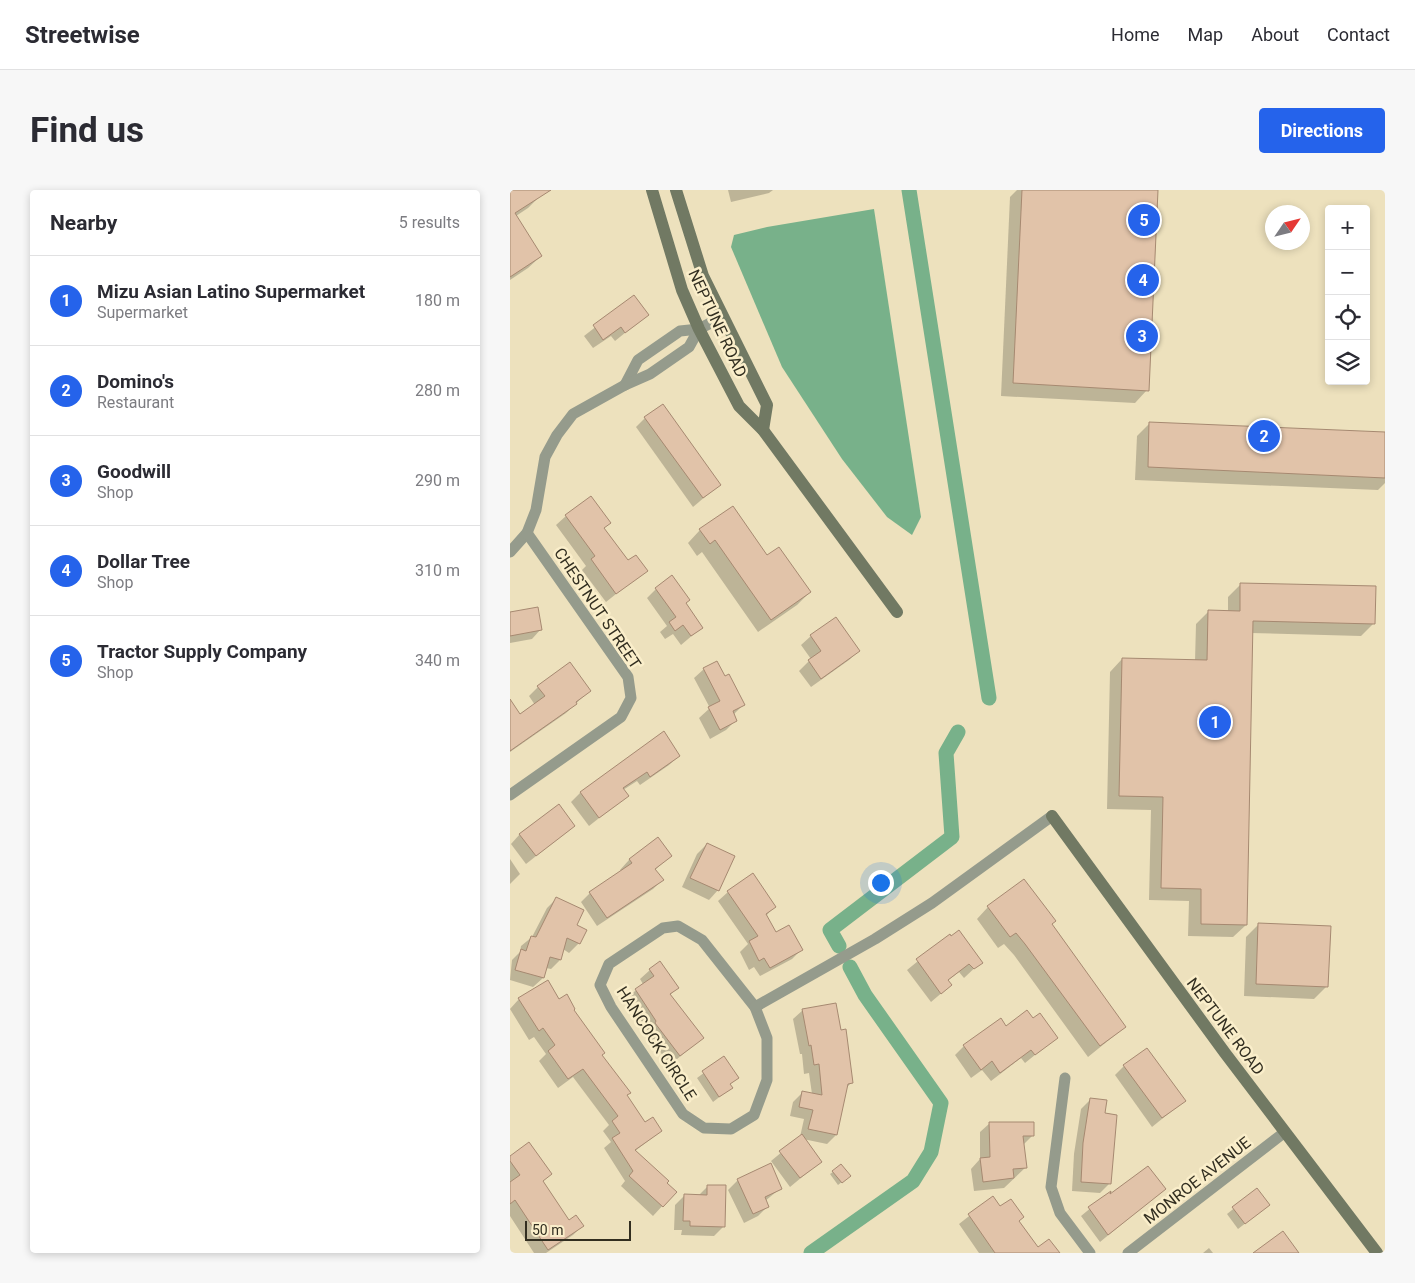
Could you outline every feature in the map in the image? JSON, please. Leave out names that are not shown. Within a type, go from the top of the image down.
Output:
[{"type":"main road","name":"NEPTUNE ROAD","points":[[652,190],[682,290],[699,329],[739,406],[763,430],[897,612]]},
{"type":"main road","name":"NEPTUNE ROAD","points":[[676,190],[703,276],[767,405],[763,430]]},
{"type":"main road","name":"NEPTUNE ROAD","points":[[1052,816],[1285,1132],[1377,1253]]},
{"type":"street","points":[[625,385],[638,360],[680,331],[699,329],[722,317]]},
{"type":"street","points":[[510,552],[527,533],[536,510],[544,457],[557,434],[573,414],[625,385],[650,374],[689,347],[699,329]]},
{"type":"street","name":"CHESTNUT STREET","points":[[510,794],[621,717],[631,698],[628,678],[527,533]]},
{"type":"street","points":[[755,1007],[875,939],[932,903],[1052,816]]},
{"type":"street","name":"HANCOCK CIRCLE","points":[[678,926],[702,940],[755,1007],[766,1038],[766,1080],[754,1115],[731,1129],[704,1128],[683,1114],[611,1007],[600,985],[610,964],[663,928],[678,926]]},
{"type":"street","points":[[1065,1078],[1051,1187],[1060,1214],[1090,1253]]},
{"type":"street","name":"MONROE AVENUE","points":[[1128,1253],[1285,1132]]},
{"type":"shaded area","points":[[874,209],[921,517],[912,535],[887,517],[842,459],[782,367],[731,247],[734,235],[767,227]]},
{"type":"building","points":[[510,190],[551,190],[515,213],[542,256],[510,277]]},
{"type":"building","points":[[1022,190],[1158,190],[1149,391],[1013,383]]},
{"type":"building","points":[[634,295],[649,315],[625,333],[621,327],[603,340],[593,325]]},
{"type":"building","points":[[663,404],[721,485],[703,498],[644,417]]},
{"type":"building","points":[[1149,422],[1385,432],[1385,478],[1148,467]]},
{"type":"building","points":[[591,496],[611,523],[604,528],[628,560],[636,555],[648,571],[616,594],[591,559],[595,556],[565,515]]},
{"type":"building","points":[[733,506],[767,555],[779,547],[811,592],[771,620],[715,540],[710,544],[699,529]]},
{"type":"building","points":[[672,575],[690,600],[686,603],[703,628],[691,636],[683,625],[675,631],[669,622],[676,617],[655,588]]},
{"type":"building","points":[[1240,583],[1376,586],[1375,624],[1253,621],[1247,925],[1201,924],[1201,889],[1161,888],[1163,797],[1119,796],[1122,658],[1207,660],[1208,610],[1240,611]]},
{"type":"building","points":[[538,607],[542,630],[510,636],[510,612]]},
{"type":"building","points":[[836,617],[860,651],[821,679],[808,660],[821,651],[810,635]]},
{"type":"building","points":[[717,661],[725,676],[729,674],[745,705],[733,711],[737,721],[720,730],[708,707],[720,701],[703,668]]},
{"type":"building","points":[[570,662],[591,691],[576,702],[577,704],[510,751],[510,699],[520,714],[545,696],[537,686]]},
{"type":"building","points":[[664,731],[680,756],[650,777],[647,772],[623,788],[629,796],[599,818],[580,792]]},
{"type":"building","points":[[559,804],[575,826],[536,856],[519,834]]},
{"type":"building","points":[[658,837],[672,856],[655,869],[664,880],[607,918],[589,892],[632,863],[629,859]]},
{"type":"building","points":[[707,843],[735,856],[719,891],[690,878]]},
{"type":"building","points":[[753,873],[776,907],[766,914],[776,932],[789,925],[803,950],[770,968],[764,958],[759,961],[749,941],[758,936],[727,891]]},
{"type":"building","points":[[1024,879],[1056,921],[1052,924],[1126,1027],[1100,1046],[1025,944],[1016,933],[1010,937],[987,906]]},
{"type":"building","points":[[556,897],[584,910],[577,925],[587,930],[580,944],[567,938],[561,960],[550,957],[544,978],[515,970],[521,949],[526,951],[531,936],[536,937]]},
{"type":"building","points":[[1258,923],[1331,926],[1328,987],[1256,984]]},
{"type":"building","points":[[959,930],[983,963],[974,969],[969,964],[948,980],[952,985],[941,994],[916,959],[950,934],[951,936]]},
{"type":"building","points":[[660,961],[679,988],[670,994],[704,1038],[680,1056],[655,1023],[656,1021],[635,989],[654,976],[649,969]]},
{"type":"building","points":[[548,980],[559,999],[567,994],[574,1010],[605,1053],[602,1055],[631,1093],[627,1095],[645,1122],[653,1117],[662,1131],[635,1150],[669,1181],[667,1183],[677,1192],[663,1207],[629,1176],[633,1171],[612,1138],[620,1133],[612,1121],[618,1116],[583,1069],[568,1079],[548,1051],[555,1045],[543,1028],[539,1031],[518,998]]},
{"type":"building","points":[[836,1003],[841,1030],[846,1029],[853,1083],[848,1084],[837,1135],[808,1129],[813,1110],[799,1107],[802,1091],[822,1095],[819,1064],[814,1065],[802,1009]]},
{"type":"building","points":[[1027,1010],[1033,1018],[1040,1013],[1058,1038],[1035,1055],[1031,1050],[1000,1073],[992,1061],[981,1070],[963,1045],[1001,1018],[1006,1026]]},
{"type":"building","points":[[1147,1048],[1186,1101],[1162,1118],[1123,1065]]},
{"type":"building","points":[[724,1056],[739,1078],[730,1084],[733,1088],[719,1097],[702,1071]]},
{"type":"building","points":[[1090,1098],[1107,1100],[1105,1113],[1117,1115],[1111,1184],[1081,1182],[1083,1143]]},
{"type":"building","points":[[989,1122],[1034,1122],[1034,1136],[1023,1136],[1027,1168],[1013,1169],[1014,1178],[983,1182],[980,1158],[990,1157]]},
{"type":"building","points":[[802,1134],[822,1162],[800,1178],[779,1151]]},
{"type":"building","points":[[529,1142],[552,1174],[543,1181],[569,1220],[576,1215],[584,1226],[548,1250],[515,1200],[510,1204],[510,1182],[520,1175],[510,1161],[510,1156]]},
{"type":"building","points":[[771,1163],[782,1189],[765,1197],[769,1207],[753,1214],[737,1179]]},
{"type":"building","points":[[841,1164],[851,1176],[842,1183],[832,1171]]},
{"type":"building","points":[[1148,1166],[1166,1189],[1108,1235],[1088,1207],[1111,1191],[1110,1194]]},
{"type":"building","points":[[707,1185],[726,1185],[725,1227],[690,1226],[690,1221],[683,1221],[684,1194],[707,1195]]},
{"type":"building","points":[[1257,1188],[1270,1205],[1245,1224],[1232,1207]]},
{"type":"building","points":[[993,1196],[1000,1206],[1011,1199],[1024,1217],[1019,1221],[1038,1247],[1049,1239],[1060,1253],[995,1253],[968,1214]]},
{"type":"building","points":[[1283,1231],[1299,1253],[1253,1253]]},
{"type":"waterway","points":[[909,190],[989,698]]},
{"type":"waterway","points":[[839,946],[830,930],[952,837],[946,753],[958,732]]},
{"type":"waterway","points":[[811,1253],[913,1181],[931,1152],[941,1103],[865,995],[850,967]]},
{"type":"place","name":"Tractor Supply Company","points":[[1144,220]]},
{"type":"place","name":"Dollar Tree","points":[[1143,280]]},
{"type":"place","name":"Goodwill","points":[[1142,336]]},
{"type":"place","name":"Domino's","points":[[1264,436]]},
{"type":"place","name":"Mizu Asian Latino Supermarket","points":[[1215,722]]}]
